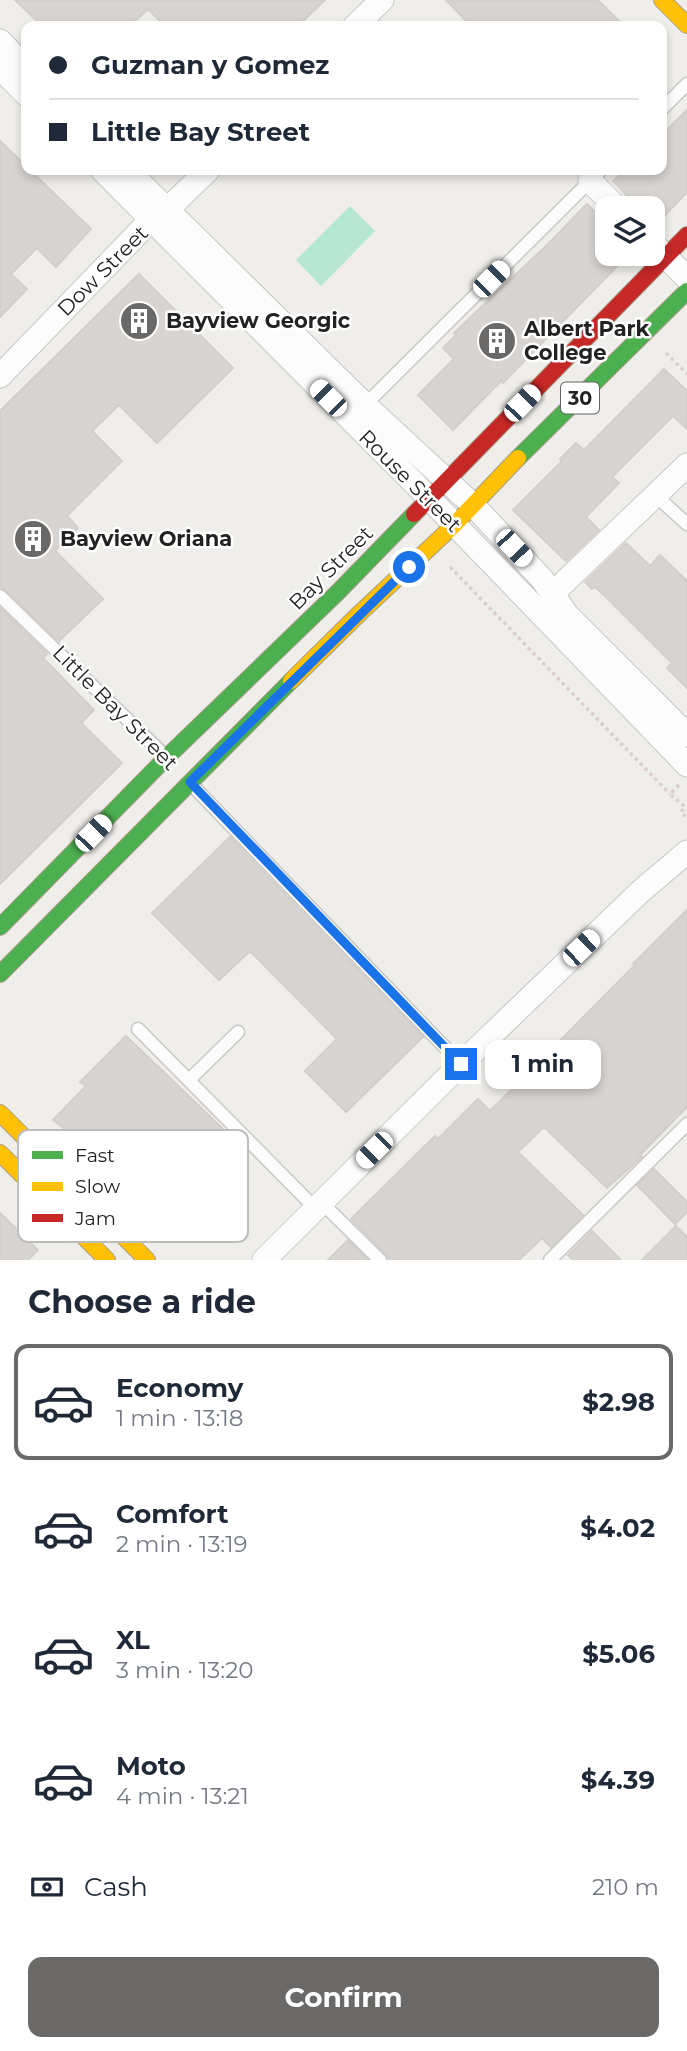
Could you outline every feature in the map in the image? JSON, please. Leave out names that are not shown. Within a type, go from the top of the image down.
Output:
[{"type":"main road","points":[[662,0],[687,25]]},
{"type":"main road","name":"Bay Street","points":[[665,247],[687,235]]},
{"type":"main road","name":"Bay Street","points":[[0,974],[338,592],[644,266]]},
{"type":"main road","name":"Bay Street","points":[[0,927],[360,613],[454,524],[687,291]]},
{"type":"main road","points":[[338,592],[360,613]]},
{"type":"main road","points":[[0,1113],[18,1131]]},
{"type":"main road","points":[[0,1153],[18,1171]]},
{"type":"main road","points":[[89,1242],[107,1260]]},
{"type":"main road","points":[[129,1242],[147,1260]]},
{"type":"street","points":[[360,21],[382,0]]},
{"type":"street","points":[[2,55],[21,65]]},
{"type":"street","points":[[2,55],[21,86]]},
{"type":"street","name":"Rouse Street","points":[[108,175],[160,216],[473,505],[526,562],[568,616],[687,735]]},
{"type":"street","name":"Rouse Street","points":[[131,175],[160,216],[687,765]]},
{"type":"street","name":"Dow Street","points":[[0,376],[143,228],[160,216],[203,175]]},
{"type":"street","points":[[595,176],[609,196]]},
{"type":"street","points":[[665,256],[687,278]]},
{"type":"street","points":[[552,594],[687,465]]},
{"type":"street","points":[[641,891],[687,837]]},
{"type":"street","points":[[264,1260],[461,1064],[641,891],[687,852]]},
{"type":"lane","points":[[667,104],[687,84]]},
{"type":"lane","points":[[365,405],[595,176]]},
{"type":"lane","points":[[655,495],[687,524]]},
{"type":"lane","name":"Little Bay Street","points":[[0,596],[178,770],[461,1064]]},
{"type":"lane","points":[[138,1029],[241,1130]]},
{"type":"lane","points":[[189,1080],[238,1032]]},
{"type":"lane","points":[[551,1260],[687,1124]]},
{"type":"lane","points":[[248,1137],[380,1260]]},
{"type":"path","points":[[687,777],[670,794],[685,807],[681,812],[687,818]]},
{"type":"green space","points":[[350,206],[375,231],[321,286],[296,260]]},
{"type":"building","points":[[15,0],[325,0],[303,21],[160,21],[148,9],[135,21],[37,21]]},
{"type":"building","points":[[446,0],[598,0],[619,21],[466,21]]},
{"type":"building","points":[[687,110],[687,192],[665,215],[665,196],[627,196],[613,181],[620,175],[667,175],[667,130]]},
{"type":"building","points":[[0,141],[21,161],[21,175],[35,175],[91,229],[56,267],[37,248],[11,274],[27,289],[0,317]]},
{"type":"building","name":"Albert Park College","points":[[587,204],[595,212],[595,266],[617,266],[453,430],[418,395],[454,359],[443,348],[456,335],[454,333]]},
{"type":"building","points":[[139,274],[233,368],[157,443],[119,405],[92,431],[122,461],[67,516],[78,528],[55,551],[103,599],[59,641],[0,587],[0,411]]},
{"type":"building","points":[[664,369],[687,391],[687,429],[673,416],[612,477],[619,483],[586,517],[599,530],[566,561],[513,510],[562,461],[560,459],[576,443],[584,450]]},
{"type":"building","points":[[626,543],[650,566],[660,555],[687,581],[687,688],[667,668],[672,663],[607,598],[585,582]]},
{"type":"building","points":[[0,608],[47,654],[43,658],[94,710],[81,723],[122,763],[0,884]]},
{"type":"building","points":[[230,837],[423,1037],[346,1112],[305,1071],[337,1039],[250,951],[219,980],[152,913]]},
{"type":"building","points":[[687,910],[687,1107],[640,1155],[642,1157],[607,1188],[544,1127],[518,1152],[583,1215],[551,1247],[542,1238],[519,1260],[389,1260],[351,1219],[435,1136],[438,1139],[478,1099],[490,1111]]},
{"type":"building","points":[[126,1036],[224,1130],[66,1130],[53,1120],[86,1086],[80,1082]]},
{"type":"building","points":[[654,1169],[687,1202],[687,1212],[675,1224],[637,1185]]},
{"type":"building","points":[[0,1213],[18,1231],[18,1242],[30,1242],[38,1250],[28,1260],[0,1260]]},
{"type":"building","points":[[676,1226],[687,1237],[687,1260],[642,1260]]},
{"type":"building","points":[[592,1231],[621,1260],[573,1260],[568,1255]]},
{"type":"building","points":[[348,1240],[368,1260],[328,1260]]},
{"type":"traffic: fast","points":[[518,458],[687,291]]},
{"type":"traffic: fast","points":[[0,927],[166,758],[338,592],[414,514]]},
{"type":"traffic: fast","points":[[0,974],[291,681]]},
{"type":"traffic: slow","points":[[662,0],[687,25]]},
{"type":"traffic: slow","points":[[291,681],[454,525],[518,458]]},
{"type":"traffic: slow","points":[[0,1113],[18,1131]]},
{"type":"traffic: slow","points":[[0,1153],[18,1171]]},
{"type":"traffic: slow","points":[[89,1242],[107,1260]]},
{"type":"traffic: slow","points":[[129,1242],[147,1260]]},
{"type":"traffic: jam","points":[[414,514],[687,235]]},
{"type":"place","name":"Bayview Georgic","points":[[139,321]]},
{"type":"place","name":"Albert Park College","points":[[497,341]]},
{"type":"place","name":"Bayview Oriana","points":[[33,539]]},
{"type":"route","points":[[409,567],[190,782],[461,1064]]}]
